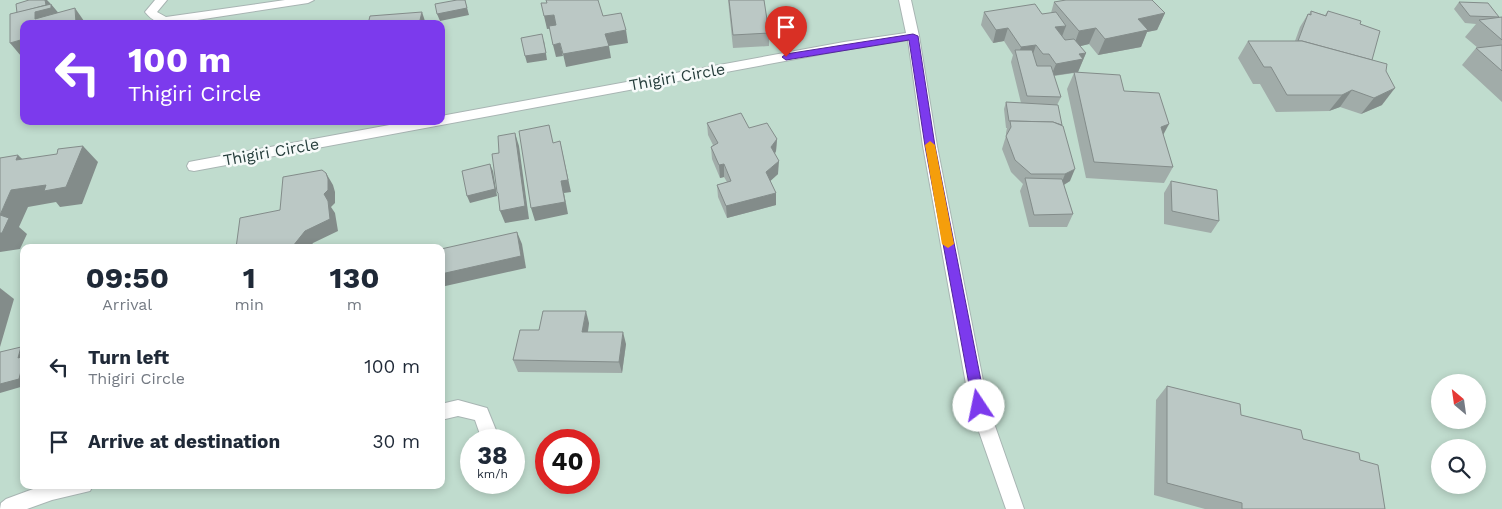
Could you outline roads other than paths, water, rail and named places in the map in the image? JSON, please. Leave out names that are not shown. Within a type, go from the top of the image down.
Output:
[{"type":"street","points":[[161,0],[151,12],[154,16],[163,20]]},
{"type":"street","points":[[172,20],[308,0]]},
{"type":"street","points":[[905,0],[913,36],[930,146],[979,406],[1015,509]]},
{"type":"street","name":"Thigiri Circle","points":[[445,119],[844,46],[913,36]]},
{"type":"street","name":"Thigiri Circle","points":[[194,166],[415,125]]},
{"type":"street","points":[[445,411],[458,408],[481,414],[487,429]]},
{"type":"street","points":[[8,509],[13,505],[66,489]]}]
